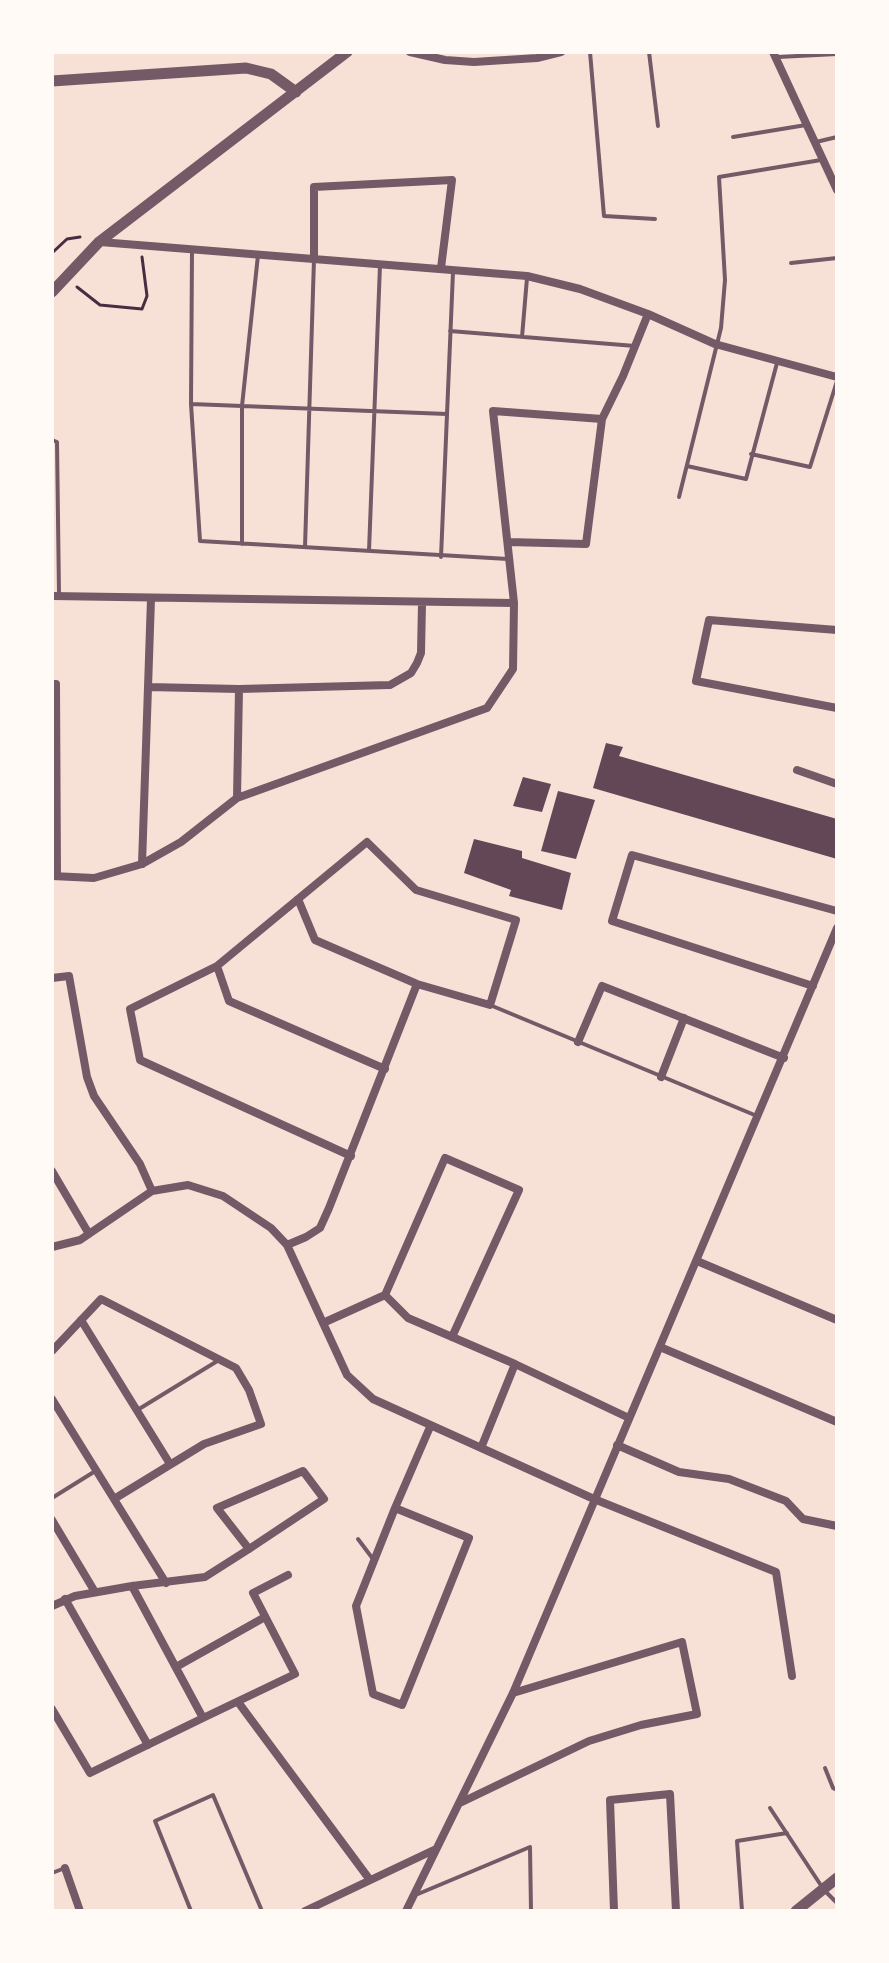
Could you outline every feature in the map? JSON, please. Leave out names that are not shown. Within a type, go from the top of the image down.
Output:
[{"type":"street","points":[[52,292],[99,242],[347,52]]},
{"type":"street","points":[[410,52],[445,60],[474,62],[537,58],[561,52]]},
{"type":"street","points":[[774,54],[837,190]]},
{"type":"street","points":[[52,81],[246,68],[271,74],[296,92]]},
{"type":"street","points":[[314,259],[314,187],[452,180],[441,268]]},
{"type":"street","points":[[99,242],[527,276],[580,289],[648,314],[715,344],[837,379]]},
{"type":"street","points":[[508,542],[586,544],[602,419],[648,314]]},
{"type":"street","points":[[52,684],[56,684],[54,876],[94,878],[142,864],[181,842],[237,798],[487,708],[513,669],[514,603],[493,411],[602,419]]},
{"type":"street","points":[[55,596],[514,603]]},
{"type":"street","points":[[142,864],[151,599]]},
{"type":"street","points":[[148,687],[372,688],[390,685],[411,673],[421,653],[422,603]]},
{"type":"street","points":[[837,630],[709,620],[696,681],[837,708]]},
{"type":"street","points":[[237,798],[239,689]]},
{"type":"street","points":[[797,770],[837,784]]},
{"type":"street","points":[[298,899],[315,940],[417,984],[490,1005],[516,920],[416,890],[367,842],[298,899],[217,966],[130,1009],[140,1060],[351,1156]]},
{"type":"street","points":[[813,986],[612,921],[632,855],[837,911]]},
{"type":"street","points":[[406,1911],[513,1693],[837,928]]},
{"type":"street","points":[[217,966],[229,1001],[385,1069]]},
{"type":"street","points":[[52,978],[69,976],[87,1077],[94,1096],[140,1164],[152,1191]]},
{"type":"street","points":[[287,1245],[320,1228],[417,984]]},
{"type":"street","points":[[578,1042],[602,986],[784,1058]]},
{"type":"street","points":[[661,1077],[684,1018]]},
{"type":"street","points":[[323,1323],[385,1295],[445,1158],[519,1190],[452,1337]]},
{"type":"street","points":[[52,1171],[89,1234]]},
{"type":"street","points":[[52,1247],[80,1240],[152,1191],[188,1185],[223,1196],[271,1228],[287,1245],[347,1375],[357,1387],[387,1407],[430,1427],[594,1499],[776,1572],[792,1676]]},
{"type":"street","points":[[697,1261],[837,1320]]},
{"type":"street","points":[[385,1295],[408,1318],[629,1418]]},
{"type":"street","points":[[52,1351],[101,1299],[236,1368],[249,1390],[261,1424],[204,1444],[114,1499]]},
{"type":"street","points":[[81,1320],[170,1464]]},
{"type":"street","points":[[660,1347],[837,1422]]},
{"type":"street","points":[[481,1448],[515,1364]]},
{"type":"street","points":[[52,1399],[166,1583]]},
{"type":"street","points":[[395,1508],[469,1538],[402,1705],[373,1694],[356,1606],[395,1508],[430,1427]]},
{"type":"street","points":[[617,1445],[679,1472],[729,1479],[786,1501],[803,1519],[837,1526]]},
{"type":"street","points":[[52,1606],[65,1599],[95,1592],[205,1577],[249,1549],[324,1499],[303,1471],[217,1508],[249,1549]]},
{"type":"street","points":[[52,1520],[95,1592]]},
{"type":"street","points":[[52,1709],[90,1773],[295,1674],[253,1593],[288,1575]]},
{"type":"street","points":[[132,1586],[203,1718]]},
{"type":"street","points":[[65,1599],[148,1745]]},
{"type":"street","points":[[176,1667],[265,1617]]},
{"type":"street","points":[[461,1802],[589,1741],[641,1725],[697,1714],[682,1642],[513,1693]]},
{"type":"street","points":[[238,1702],[370,1880]]},
{"type":"street","points":[[614,1911],[610,1800],[670,1794],[676,1911]]},
{"type":"street","points":[[305,1911],[436,1849]]},
{"type":"street","points":[[65,1868],[80,1911]]},
{"type":"street","points":[[796,1911],[837,1878]]},
{"type":"lane","points":[[590,52],[604,216],[655,219]]},
{"type":"lane","points":[[649,52],[658,126]]},
{"type":"lane","points":[[774,54],[837,54]]},
{"type":"lane","points":[[733,137],[808,125]]},
{"type":"lane","points":[[816,142],[837,137]]},
{"type":"lane","points":[[679,497],[721,328],[725,280],[719,177],[823,160]]},
{"type":"lane","points":[[192,249],[191,404],[200,541],[510,559]]},
{"type":"lane","points":[[242,544],[242,406],[258,253]]},
{"type":"lane","points":[[791,263],[837,258]]},
{"type":"lane","points":[[305,547],[314,259]]},
{"type":"lane","points":[[369,551],[380,263]]},
{"type":"lane","points":[[441,557],[453,270]]},
{"type":"lane","points":[[522,337],[527,276]]},
{"type":"lane","points":[[450,331],[636,346]]},
{"type":"lane","points":[[687,466],[746,479],[778,361]]},
{"type":"lane","points":[[751,454],[810,467],[837,379]]},
{"type":"lane","points":[[191,404],[447,414]]},
{"type":"lane","points":[[52,440],[57,442],[55,596]]},
{"type":"lane","points":[[490,1005],[759,1117]]},
{"type":"lane","points":[[137,1411],[219,1360]]},
{"type":"lane","points":[[52,1498],[97,1470]]},
{"type":"lane","points":[[358,1539],[374,1561]]},
{"type":"lane","points":[[825,1768],[833,1788],[837,1790]]},
{"type":"lane","points":[[191,1911],[155,1821],[213,1795],[262,1911]]},
{"type":"lane","points":[[770,1808],[824,1890],[837,1903]]},
{"type":"lane","points":[[742,1911],[737,1841],[787,1833]]},
{"type":"lane","points":[[415,1895],[530,1847],[531,1911]]},
{"type":"lane","points":[[52,1873],[65,1868]]},
{"type":"path","points":[[52,253],[67,239],[80,237]]},
{"type":"path","points":[[100,305],[142,309],[147,296],[141,245]]},
{"type":"building","points":[[606,743],[623,747],[619,756],[837,819],[837,859],[593,788]]},
{"type":"building","points":[[523,777],[551,784],[542,812],[513,806]]},
{"type":"building","points":[[558,791],[595,800],[576,859],[541,851]]},
{"type":"building","points":[[474,839],[522,851],[522,858],[571,873],[562,910],[509,896],[511,890],[464,873]]}]
